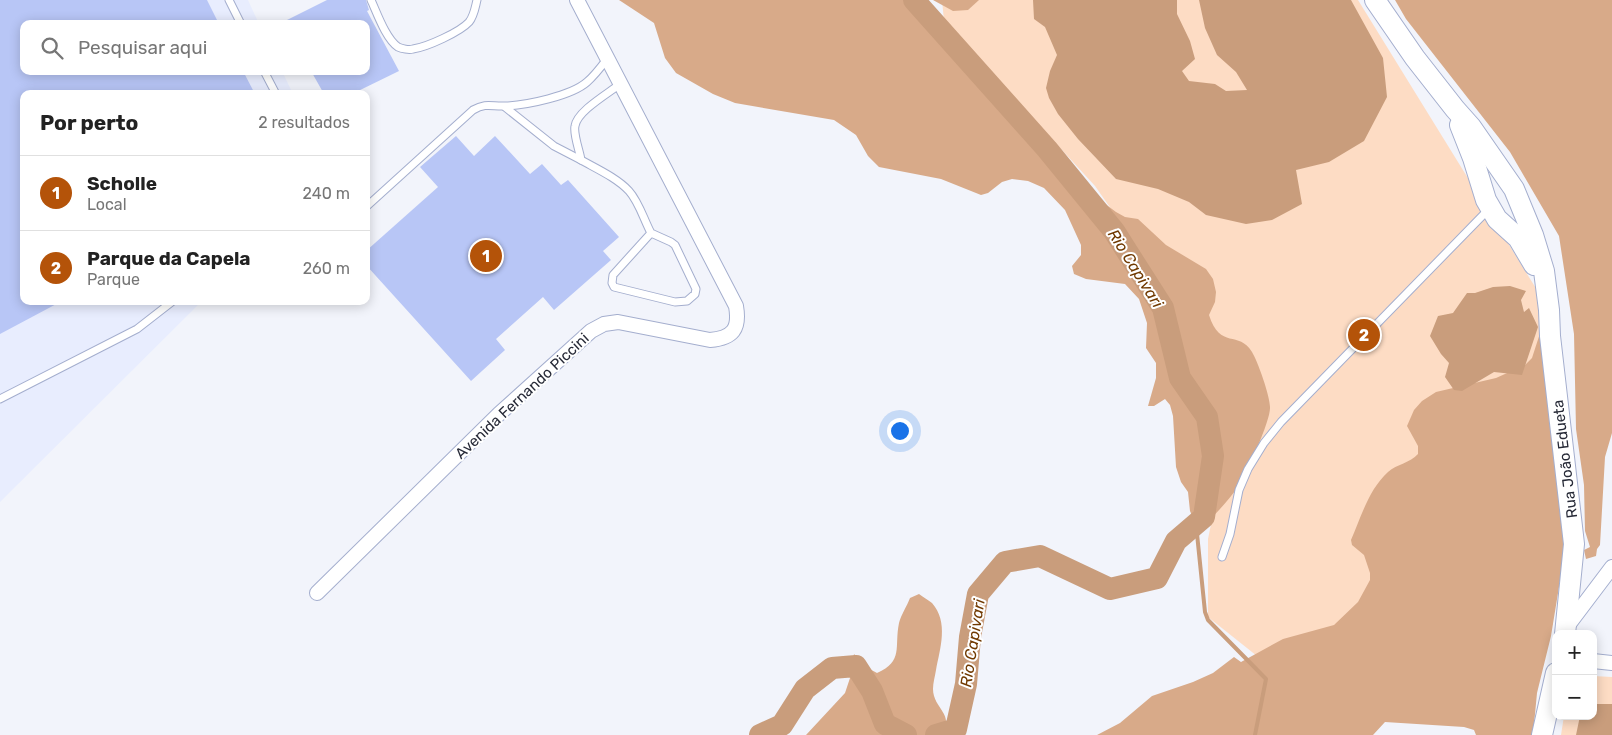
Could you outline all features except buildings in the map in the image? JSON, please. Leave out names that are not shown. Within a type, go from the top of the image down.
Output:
[{"type":"street","name":"Avenida Fernando Piccini","points":[[316,593],[499,414],[591,331],[604,324],[618,322],[710,340],[724,339],[733,332],[738,320],[736,306],[577,0]]},
{"type":"street","name":"Rua João Edueta","points":[[1375,0],[1415,58],[1471,127],[1517,197],[1536,242],[1544,271],[1574,544],[1565,630]]},
{"type":"street","name":"Rua João Edueta","points":[[1455,109],[1491,209],[1518,238],[1545,283]]},
{"type":"street","points":[[1491,209],[1507,216],[1517,197]]},
{"type":"street","points":[[1566,630],[1612,566]]},
{"type":"street","points":[[1597,662],[1612,663]]},
{"type":"street","points":[[1542,735],[1556,675]]},
{"type":"lane","points":[[229,0],[239,20]]},
{"type":"lane","points":[[371,0],[390,39],[399,47],[411,50],[423,47],[463,27],[470,20],[477,0]]},
{"type":"lane","points":[[370,203],[473,110],[489,104],[505,107],[557,97],[573,91],[586,83],[608,59]]},
{"type":"lane","points":[[266,75],[274,90]]},
{"type":"lane","points":[[581,160],[575,126],[577,120],[585,111],[620,84]]},
{"type":"lane","points":[[505,107],[554,146],[581,160],[621,184],[629,191],[651,233],[671,242],[678,251],[696,289],[695,294],[687,301],[674,302],[617,289],[612,283],[613,274],[651,233]]},
{"type":"lane","points":[[1222,557],[1230,534],[1239,490],[1248,469],[1264,443],[1281,422],[1491,209]]},
{"type":"lane","points":[[0,400],[137,329],[169,305]]},
{"type":"shaded area","points":[[0,0],[248,0],[257,20],[20,20],[20,75],[284,75],[291,90],[20,90],[20,305],[198,305],[0,502]]},
{"type":"shaded area","points":[[619,0],[921,0],[952,44],[987,87],[1033,130],[1076,182],[1116,212],[1125,217],[1138,219],[1166,245],[1206,269],[1213,279],[1216,292],[1215,302],[1209,315],[1213,326],[1224,336],[1247,346],[1252,352],[1263,379],[1270,407],[1267,423],[1253,458],[1239,485],[1230,497],[1199,532],[1190,511],[1188,492],[1181,482],[1176,467],[1173,416],[1170,405],[1165,399],[1154,406],[1148,406],[1156,378],[1156,363],[1146,348],[1147,323],[1139,299],[1125,284],[1086,279],[1074,274],[1072,266],[1081,255],[1081,245],[1065,210],[1044,188],[1028,181],[1012,179],[1002,182],[988,193],[981,195],[941,179],[879,167],[868,156],[856,135],[834,120],[735,103],[713,94],[676,73],[665,58],[654,23]]},
{"type":"shaded area","points":[[933,0],[979,0],[968,10],[953,11]]},
{"type":"shaded area","points":[[942,0],[1358,0],[1537,290],[1554,433],[1553,625],[1257,656],[1208,617],[1208,539],[1228,441],[1173,297],[1095,186],[944,21]]},
{"type":"shaded area","points":[[1033,0],[1177,0],[1177,14],[1190,41],[1195,59],[1182,71],[1189,81],[1215,84],[1226,91],[1247,90],[1236,72],[1217,55],[1205,28],[1199,0],[1351,0],[1383,58],[1387,97],[1364,141],[1329,162],[1296,170],[1302,204],[1272,220],[1246,224],[1206,215],[1189,202],[1158,189],[1116,179],[1078,139],[1058,114],[1049,98],[1046,88],[1050,71],[1057,55],[1045,27],[1034,19]]},
{"type":"shaded area","points":[[1395,0],[1612,0],[1612,433],[1605,457],[1600,545],[1596,556],[1586,559],[1584,550],[1590,547],[1585,531],[1584,485],[1576,429],[1574,334],[1559,236],[1510,152],[1406,19]]},
{"type":"shaded area","points":[[1510,286],[1526,291],[1521,300],[1524,312],[1529,308],[1538,327],[1522,375],[1494,372],[1462,391],[1454,390],[1445,377],[1449,363],[1430,336],[1438,316],[1453,313],[1467,293],[1475,293],[1493,287]]},
{"type":"shaded area","points":[[1543,324],[1565,550],[1551,636],[1537,693],[1533,735],[1476,735],[1474,730],[1464,727],[1385,722],[1373,735],[1097,735],[1120,723],[1152,696],[1213,673],[1234,657],[1241,662],[1283,639],[1334,625],[1358,602],[1370,580],[1370,573],[1364,555],[1352,545],[1351,540],[1366,504],[1381,479],[1388,472],[1418,454],[1418,446],[1407,426],[1414,410],[1422,401],[1436,392],[1496,378],[1525,365],[1532,358]]},
{"type":"shaded area","points":[[919,594],[932,603],[937,610],[942,627],[941,645],[933,689],[936,702],[945,716],[945,728],[941,735],[806,735],[845,693],[851,675],[854,654],[866,667],[877,673],[891,664],[895,658],[901,617],[910,598]]},
{"type":"shaded area","points":[[1597,676],[1612,677],[1612,735],[1561,735],[1563,720],[1597,720]]},
{"type":"shaded area","points":[[1597,704],[1612,704],[1612,735],[1576,735],[1579,720],[1597,720]]},
{"type":"waterway","name":"Rio Capivari","points":[[914,0],[1047,149],[1114,231],[1163,308],[1180,378],[1207,417],[1213,456],[1204,517],[1176,541],[1157,578],[1110,589],[1040,556],[1005,562],[978,594],[970,637],[966,684],[956,729],[936,735]]},
{"type":"waterway","points":[[1196,524],[1205,612],[1208,620],[1266,679],[1255,735]]},
{"type":"waterway","name":"Rio Capivari","points":[[760,735],[782,725],[805,689],[832,668],[856,666],[872,691],[885,724],[906,735]]},
{"type":"place","name":"Scholle","points":[[486,256]]},
{"type":"place","name":"Parque da Capela","points":[[1364,335]]}]
